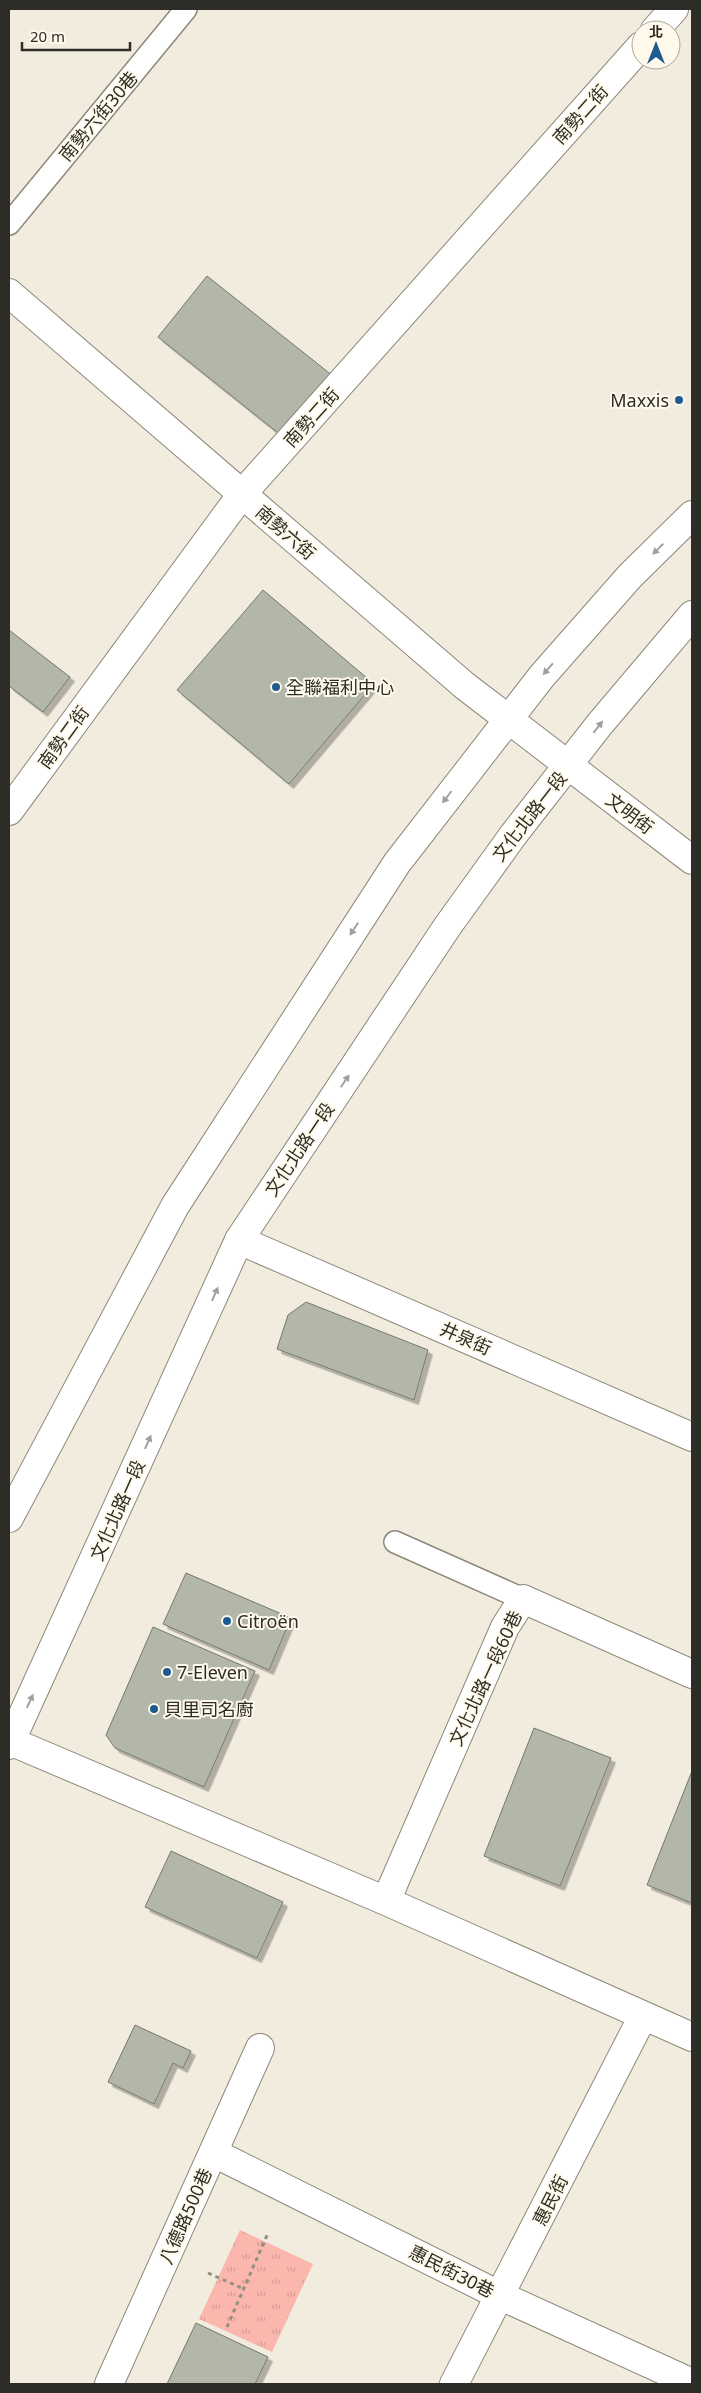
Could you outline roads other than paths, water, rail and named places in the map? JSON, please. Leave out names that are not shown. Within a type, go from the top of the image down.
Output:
[{"type":"street","points":[[664,20],[674,9]]},
{"type":"street","name":"南勢二街","points":[[9,811],[242,494],[631,57]]},
{"type":"street","name":"南勢六街","points":[[9,293],[465,686],[568,766]]},
{"type":"street","points":[[9,1518],[175,1206],[397,863],[507,719],[630,576],[692,515]]},
{"type":"street","name":"文化北路一段","points":[[9,1742],[239,1240],[447,926],[514,834],[692,615]]},
{"type":"street","name":"文明街","points":[[568,766],[692,860]]},
{"type":"street","name":"井泉街","points":[[239,1240],[692,1437]]},
{"type":"street","name":"文化北路一段60巷","points":[[386,1901],[505,1627],[523,1599],[692,1674]]},
{"type":"street","points":[[9,1742],[386,1901],[692,2037]]},
{"type":"street","name":"惠民街","points":[[454,2384],[501,2296],[643,2016]]},
{"type":"street","name":"八德路500巷","points":[[109,2384],[260,2048]]},
{"type":"street","name":"惠民街30巷","points":[[214,2153],[501,2296],[692,2383]]},
{"type":"lane","name":"南勢六街30巷","points":[[9,224],[186,9]]},
{"type":"lane","points":[[394,1542],[523,1599]]},
{"type":"place","name":"Maxxis","points":[[679,400]]},
{"type":"place","name":"全聯福利中心","points":[[276,687]]},
{"type":"place","name":"Citroën","points":[[227,1621]]},
{"type":"place","name":"7-Eleven","points":[[167,1672]]},
{"type":"place","name":"貝里司名廚","points":[[154,1709]]}]
